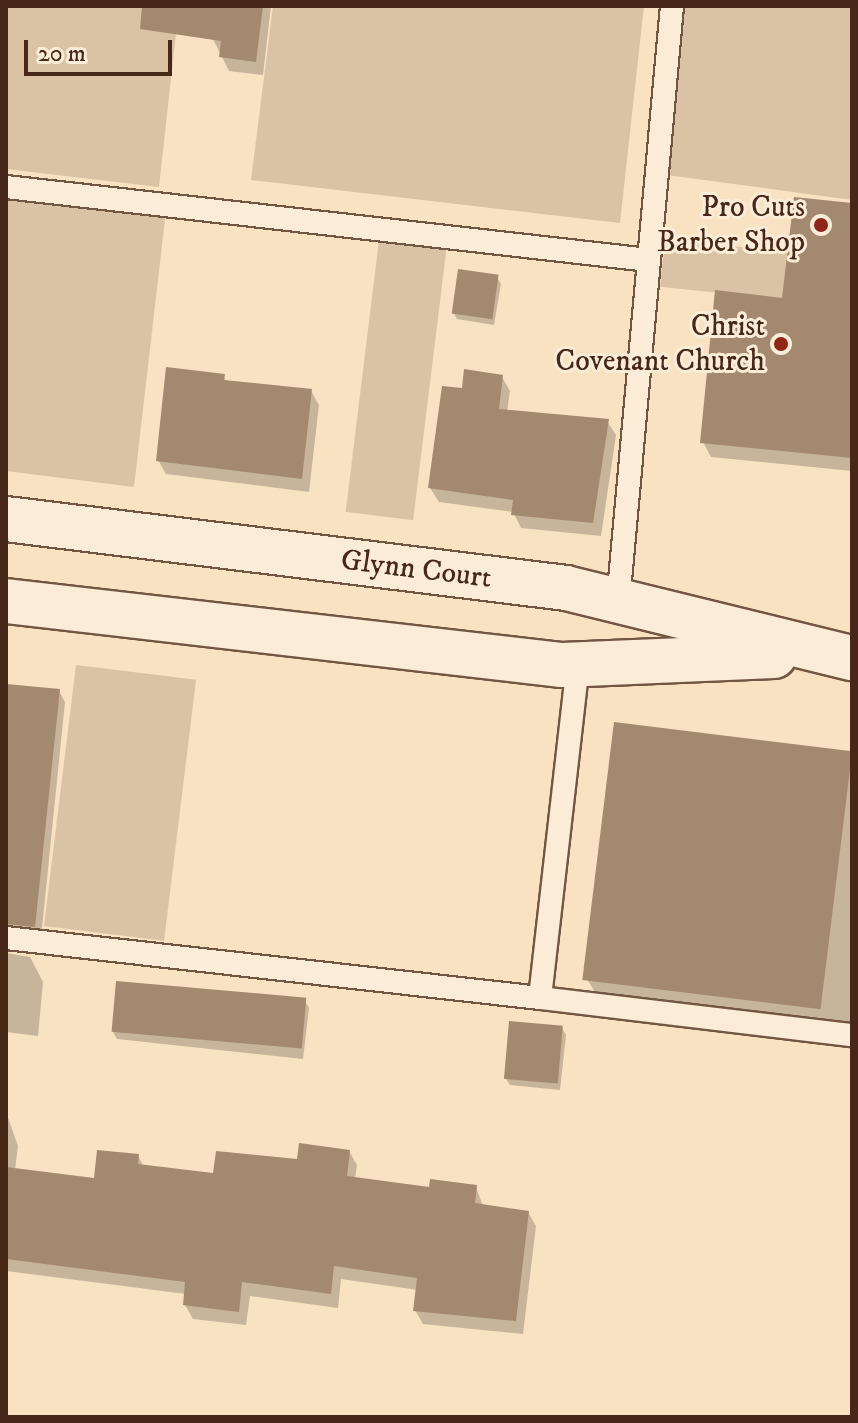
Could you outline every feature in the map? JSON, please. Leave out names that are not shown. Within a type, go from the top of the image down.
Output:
[{"type":"street","name":"Glynn Court","points":[[6,519],[566,588],[836,656]]},
{"type":"street","name":"Glynn Court","points":[[6,601],[479,659],[578,664],[836,656]]},
{"type":"lane","points":[[618,602],[672,6]]},
{"type":"lane","points":[[6,187],[649,260]]},
{"type":"lane","points":[[540,998],[578,664]]},
{"type":"lane","points":[[6,938],[852,1035]]},
{"type":"shaded area","points":[[6,6],[179,6],[159,187],[6,169]]},
{"type":"shaded area","points":[[273,6],[644,6],[620,223],[251,180]]},
{"type":"shaded area","points":[[685,6],[852,6],[852,200],[667,175]]},
{"type":"shaded area","points":[[6,182],[167,202],[134,487],[6,471]]},
{"type":"shaded area","points":[[381,224],[448,232],[413,520],[346,512]]},
{"type":"shaded area","points":[[665,239],[852,259],[847,306],[660,287]]},
{"type":"shaded area","points":[[76,665],[196,680],[164,941],[44,926]]},
{"type":"building","points":[[142,6],[263,6],[256,62],[219,57],[221,41],[140,29]]},
{"type":"building","points":[[794,197],[852,203],[852,458],[700,443],[715,290],[782,298]]},
{"type":"building","points":[[458,269],[499,275],[492,319],[452,314]]},
{"type":"building","points":[[166,367],[225,374],[224,380],[312,389],[302,479],[156,461]]},
{"type":"building","points":[[464,369],[503,375],[499,409],[609,419],[593,523],[511,515],[513,500],[428,488],[442,386],[462,388]]},
{"type":"building","points":[[6,684],[60,689],[35,927],[6,924]]},
{"type":"building","points":[[614,722],[852,751],[821,1009],[582,980]]},
{"type":"building","points":[[116,981],[306,998],[302,1048],[112,1032]]},
{"type":"building","points":[[509,1021],[563,1026],[558,1083],[504,1079]]},
{"type":"building","points":[[299,1143],[350,1150],[347,1176],[429,1187],[430,1179],[477,1185],[475,1203],[529,1211],[516,1321],[413,1311],[417,1278],[334,1266],[331,1294],[242,1282],[239,1312],[183,1305],[185,1282],[6,1259],[6,1167],[94,1178],[97,1150],[139,1154],[138,1164],[213,1173],[216,1151],[297,1159]]},
{"type":"place","name":"Pro Cuts Barber Shop","points":[[821,225]]},
{"type":"place","name":"Christ Covenant Church","points":[[781,344]]}]
